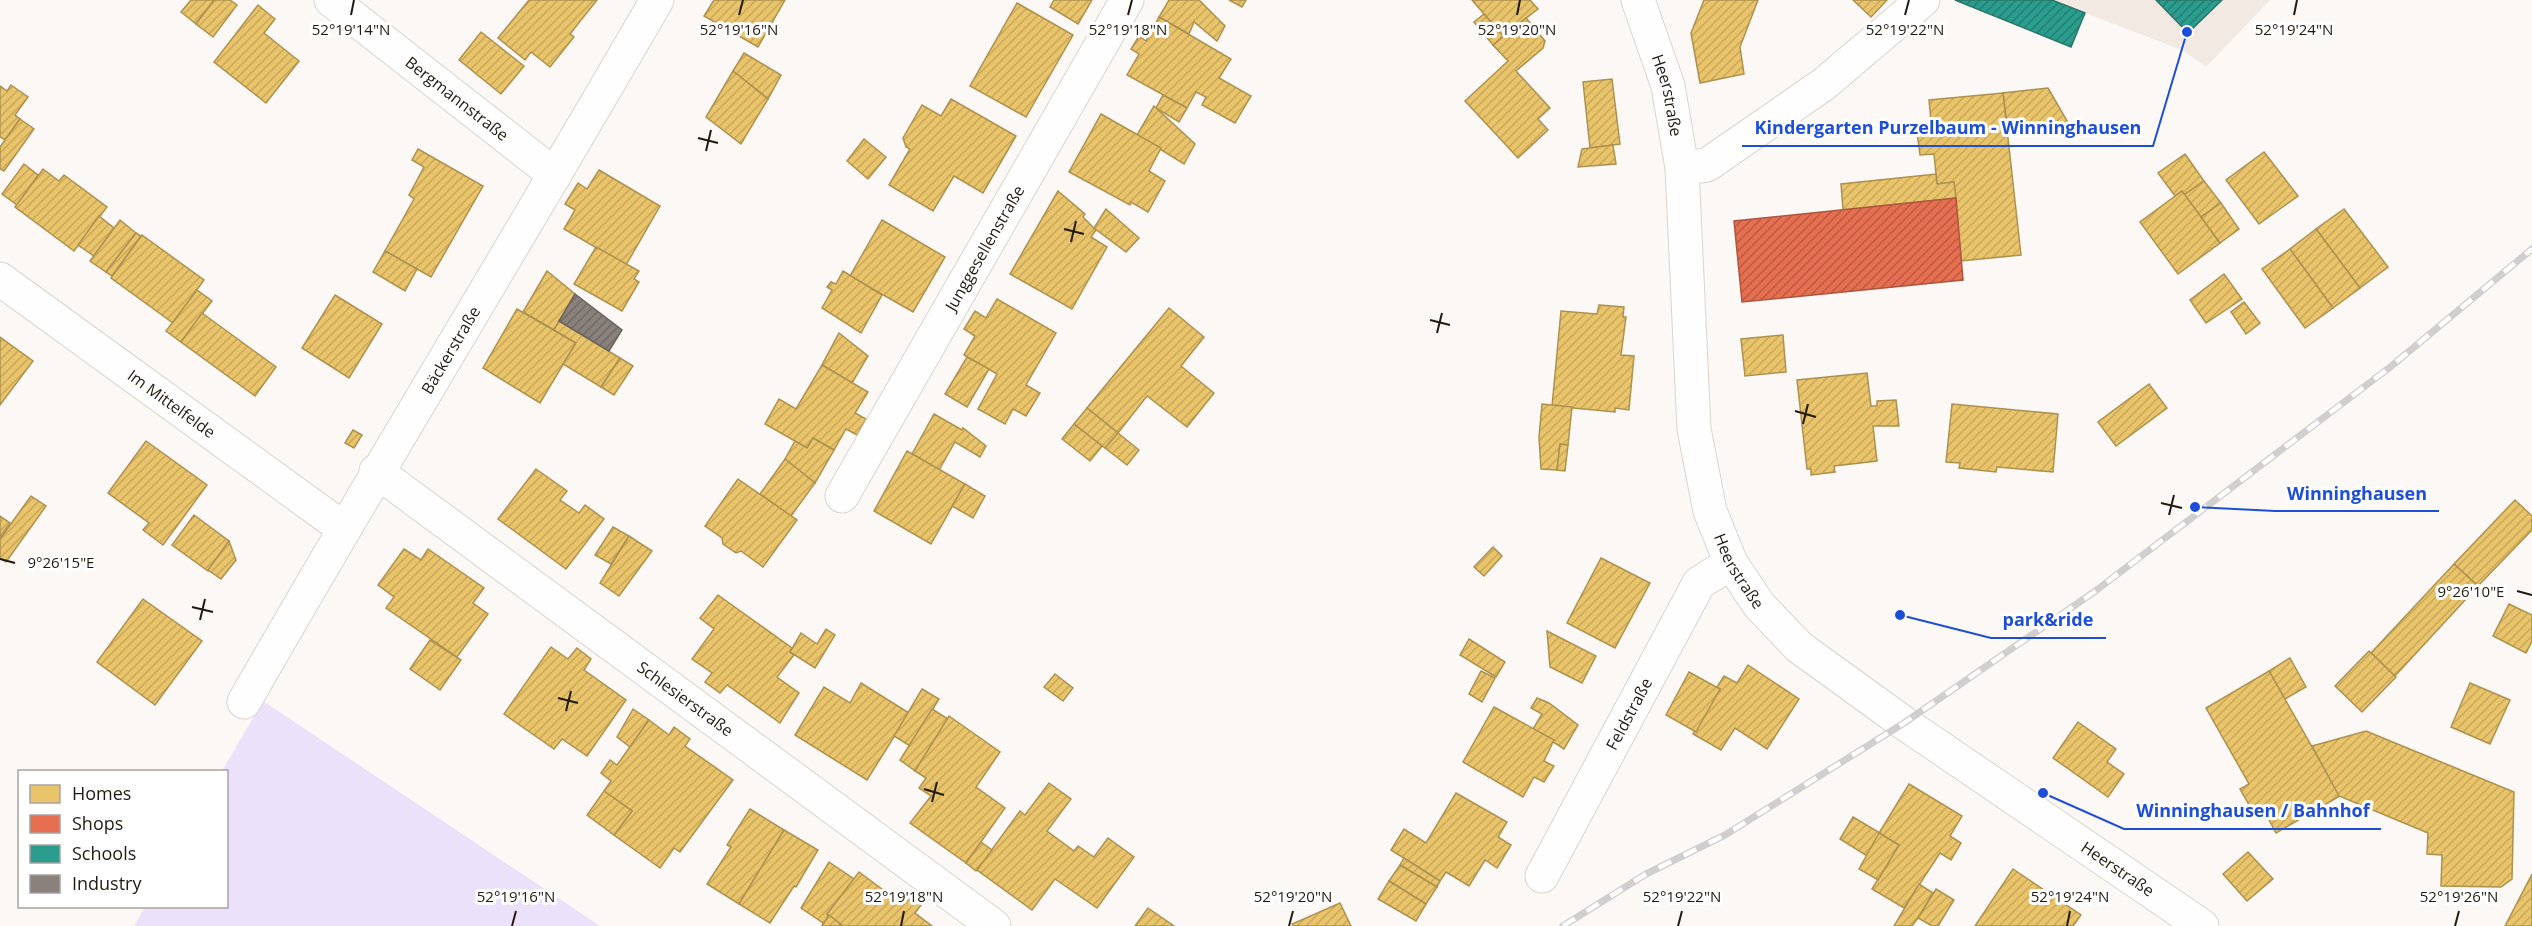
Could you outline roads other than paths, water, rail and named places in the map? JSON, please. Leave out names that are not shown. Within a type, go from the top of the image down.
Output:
[{"type":"street","name":"Bergmannstraße","points":[[331,0],[555,176]]},
{"type":"street","name":"Bäckerstraße","points":[[244,702],[376,471],[555,176],[657,0]]},
{"type":"street","name":"Junggesellenstraße","points":[[842,496],[1127,0]]},
{"type":"street","name":"Heerstraße","points":[[1638,0],[1668,86],[1682,168],[1694,429],[1710,511],[1731,562],[1759,605],[1799,647],[1895,717],[2202,926]]},
{"type":"street","points":[[1682,168],[1707,165],[1824,84],[1923,0]]},
{"type":"street","name":"Im Mittelfelde","points":[[0,279],[343,528]]},
{"type":"street","name":"Schlesierstraße","points":[[376,471],[994,926]]},
{"type":"street","name":"Feldstraße","points":[[1542,876],[1699,583],[1731,562]]},
{"type":"railway","points":[[1563,926],[1646,874],[1725,835],[1904,723],[2094,592],[2389,368],[2532,249]]},
{"type":"place","name":"Kindergarten Purzelbaum - Winninghausen","points":[[2187,32]]},
{"type":"place","name":"Winninghausen","points":[[2195,507]]},
{"type":"place","name":"park&ride","points":[[1900,615]]},
{"type":"place","name":"Winninghausen / Bahnhof","points":[[2043,793]]}]
